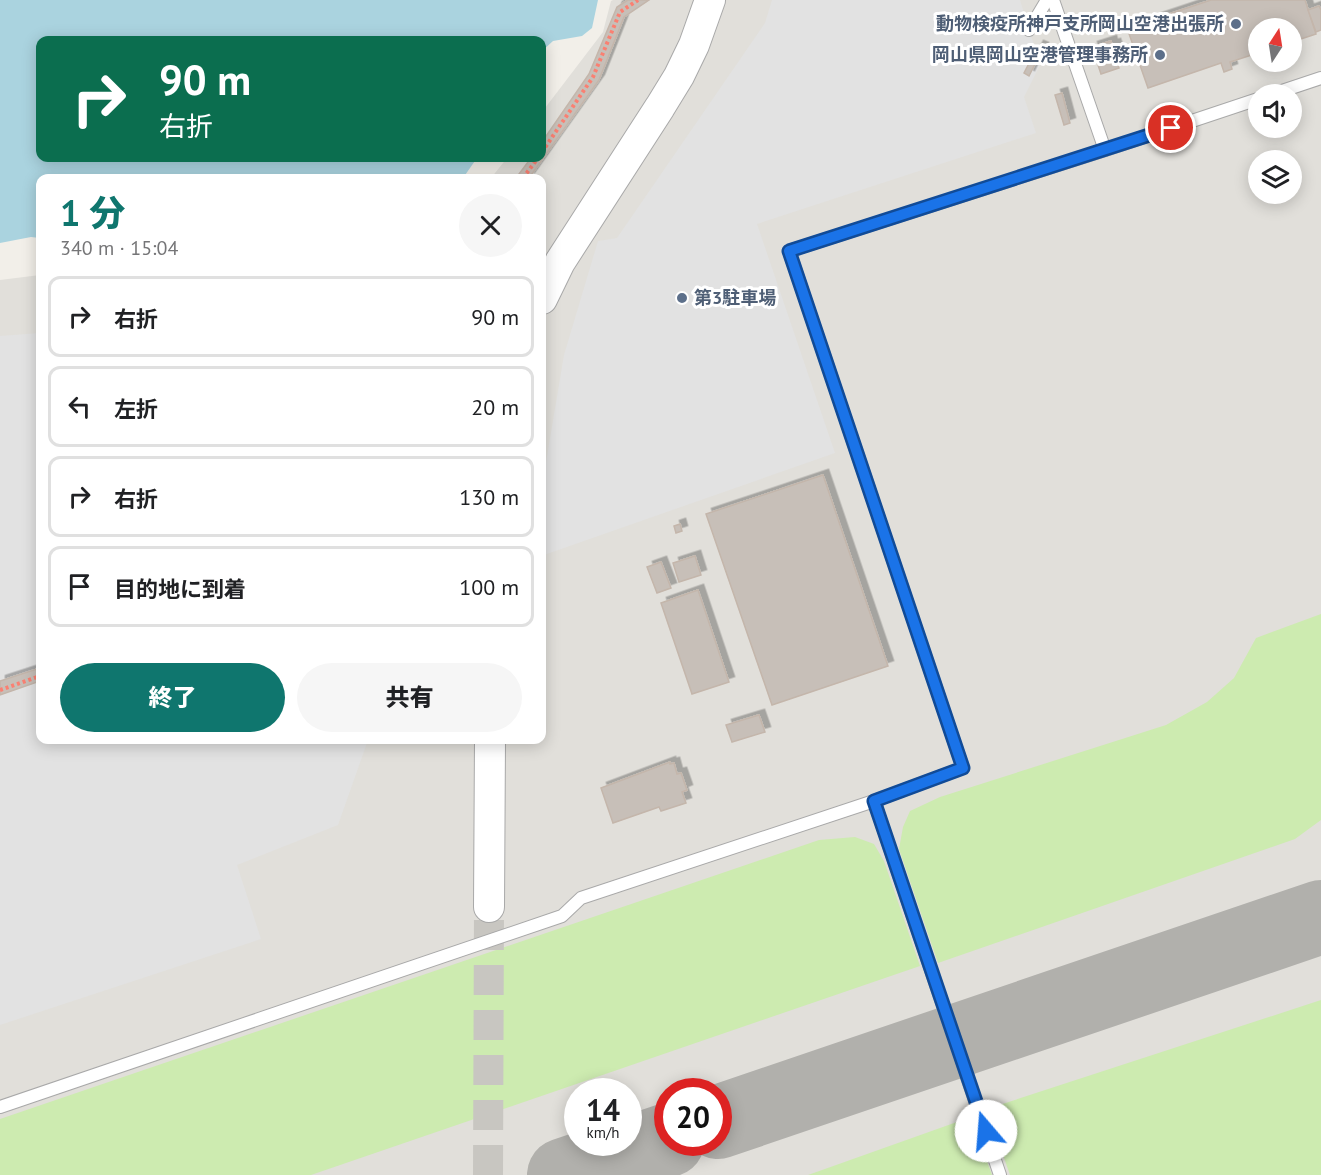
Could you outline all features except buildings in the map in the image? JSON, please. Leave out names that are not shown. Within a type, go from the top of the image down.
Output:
[{"type":"street","points":[[546,291],[560,262],[679,76],[694,45],[710,0]]},
{"type":"street","points":[[489,907],[490,744]]},
{"type":"lane","points":[[1029,30],[1047,0]]},
{"type":"lane","points":[[1053,0],[1105,150]]},
{"type":"lane","points":[[1302,84],[1321,78]]},
{"type":"lane","points":[[0,1107],[562,916],[581,897],[874,801],[963,768],[789,251],[1248,102]]},
{"type":"lane","points":[[874,801],[1000,1175]]},
{"type":"path","points":[[546,146],[593,77],[620,12],[639,0]]},
{"type":"path","points":[[0,690],[36,677]]},
{"type":"shaded area","points":[[613,0],[1321,0],[1321,1175],[0,1175],[0,280],[36,276],[36,744],[546,744],[546,174],[494,174],[504,162],[546,162],[546,107],[603,32]]},
{"type":"shaded area","name":"第3駐車場","points":[[772,0],[1020,0],[1040,65],[1024,97],[1036,133],[757,224],[835,453],[546,554],[546,462],[564,355],[598,241],[617,238],[765,23]]},
{"type":"shaded area","points":[[36,333],[36,744],[367,744],[338,825],[237,865],[261,939],[0,1025],[0,336]]},
{"type":"green space","points":[[1321,614],[1321,820],[1295,839],[938,963],[899,849],[903,827],[910,811],[940,797],[1166,725],[1207,702],[1234,678],[1256,638]]},
{"type":"green space","points":[[855,837],[874,844],[884,861],[920,966],[594,1078],[564,1078],[564,1088],[311,1175],[0,1175],[0,1119],[819,840]]},
{"type":"green space","points":[[1321,1000],[1321,1175],[1010,1175],[987,1109]]},
{"type":"green space","points":[[971,1117],[992,1175],[808,1175]]},
{"type":"water","points":[[0,0],[598,0],[592,28],[582,36],[553,41],[546,47],[546,36],[36,36],[36,162],[474,162],[466,174],[36,174],[36,238],[0,243]]},
{"type":"taxiway","points":[[732,1117],[1321,917]]},
{"type":"taxiway","points":[[564,1175],[654,1145]]},
{"type":"tunnel","points":[[488,1175],[489,907]]},
{"type":"place","name":"動物検疫所神戸支所岡山空港出張所","points":[[1236,24]]},
{"type":"place","name":"岡山県岡山空港管理事務所","points":[[1160,55]]},
{"type":"place","name":"第3駐車場","points":[[682,298]]},
{"type":"route","points":[[986,1131],[874,801],[963,768],[789,251],[1171,128]]}]
